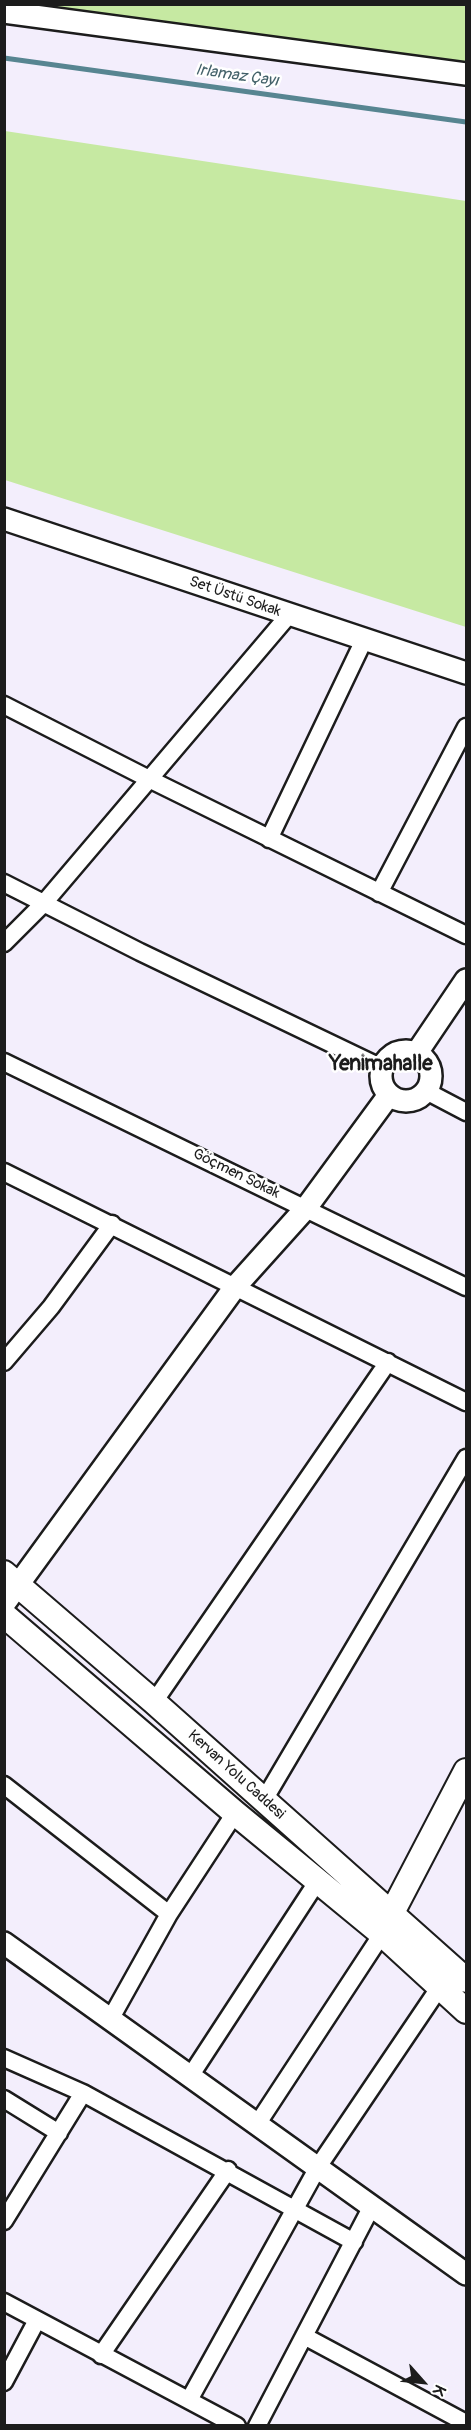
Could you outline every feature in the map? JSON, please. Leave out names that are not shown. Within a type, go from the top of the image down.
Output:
[{"type":"main road","name":"Kervan Yolu Caddesi","points":[[9,1587],[154,1702],[264,1800],[385,1924],[439,1988],[466,2011]]},
{"type":"main road","name":"Kervan Yolu Caddesi","points":[[4,1615],[317,1882],[385,1924],[466,1980]]},
{"type":"main road","points":[[385,1924],[466,1771]]},
{"type":"street","points":[[4,12],[466,74]]},
{"type":"street","name":"Set Üstü Sokak","points":[[4,519],[288,616],[466,673]]},
{"type":"street","points":[[4,943],[44,903],[288,616]]},
{"type":"street","points":[[269,839],[364,640]]},
{"type":"street","points":[[4,705],[269,839],[466,935]]},
{"type":"street","points":[[379,893],[466,727]]},
{"type":"street","points":[[4,883],[382,1068]]},
{"type":"street","points":[[416,1054],[466,980]]},
{"type":"street","points":[[396,1053],[416,1054],[425,1060],[430,1070],[430,1081],[426,1091],[413,1101],[396,1100],[389,1095],[381,1083],[382,1068],[396,1053]]},
{"type":"street","name":"Göçmen Sokak","points":[[4,1062],[466,1287]]},
{"type":"street","points":[[426,1091],[466,1112]]},
{"type":"street","points":[[9,1587],[235,1287],[306,1208],[389,1095]]},
{"type":"street","points":[[4,1172],[466,1402]]},
{"type":"street","points":[[4,1362],[51,1307],[112,1224]]},
{"type":"street","points":[[154,1702],[388,1362]]},
{"type":"street","points":[[264,1800],[466,1458]]},
{"type":"street","points":[[4,1785],[169,1914]]},
{"type":"street","points":[[111,2018],[169,1914],[235,1814]]},
{"type":"street","points":[[190,2074],[317,1882]]},
{"type":"street","points":[[258,2123],[385,1924]]},
{"type":"street","points":[[4,1942],[466,2274]]},
{"type":"street","points":[[189,2400],[318,2167],[439,1988]]},
{"type":"street","points":[[4,2058],[83,2093],[228,2170],[293,2210],[354,2242]]},
{"type":"street","points":[[4,2221],[83,2093]]},
{"type":"street","points":[[4,2099],[59,2133]]},
{"type":"street","points":[[100,2355],[228,2170]]},
{"type":"street","points":[[257,2426],[372,2206]]},
{"type":"street","points":[[4,2302],[237,2426]]},
{"type":"street","points":[[4,2382],[37,2320]]},
{"type":"street","points":[[304,2336],[466,2423]]},
{"type":"green space","points":[[39,5],[466,6],[466,62]]},
{"type":"green space","points":[[5,131],[466,201],[466,627],[5,480]]},
{"type":"waterway","name":"Irlamaz Çayı","points":[[4,58],[466,122]]},
{"type":"district","name":"Yenimahalle","points":[[381,1065]]}]
